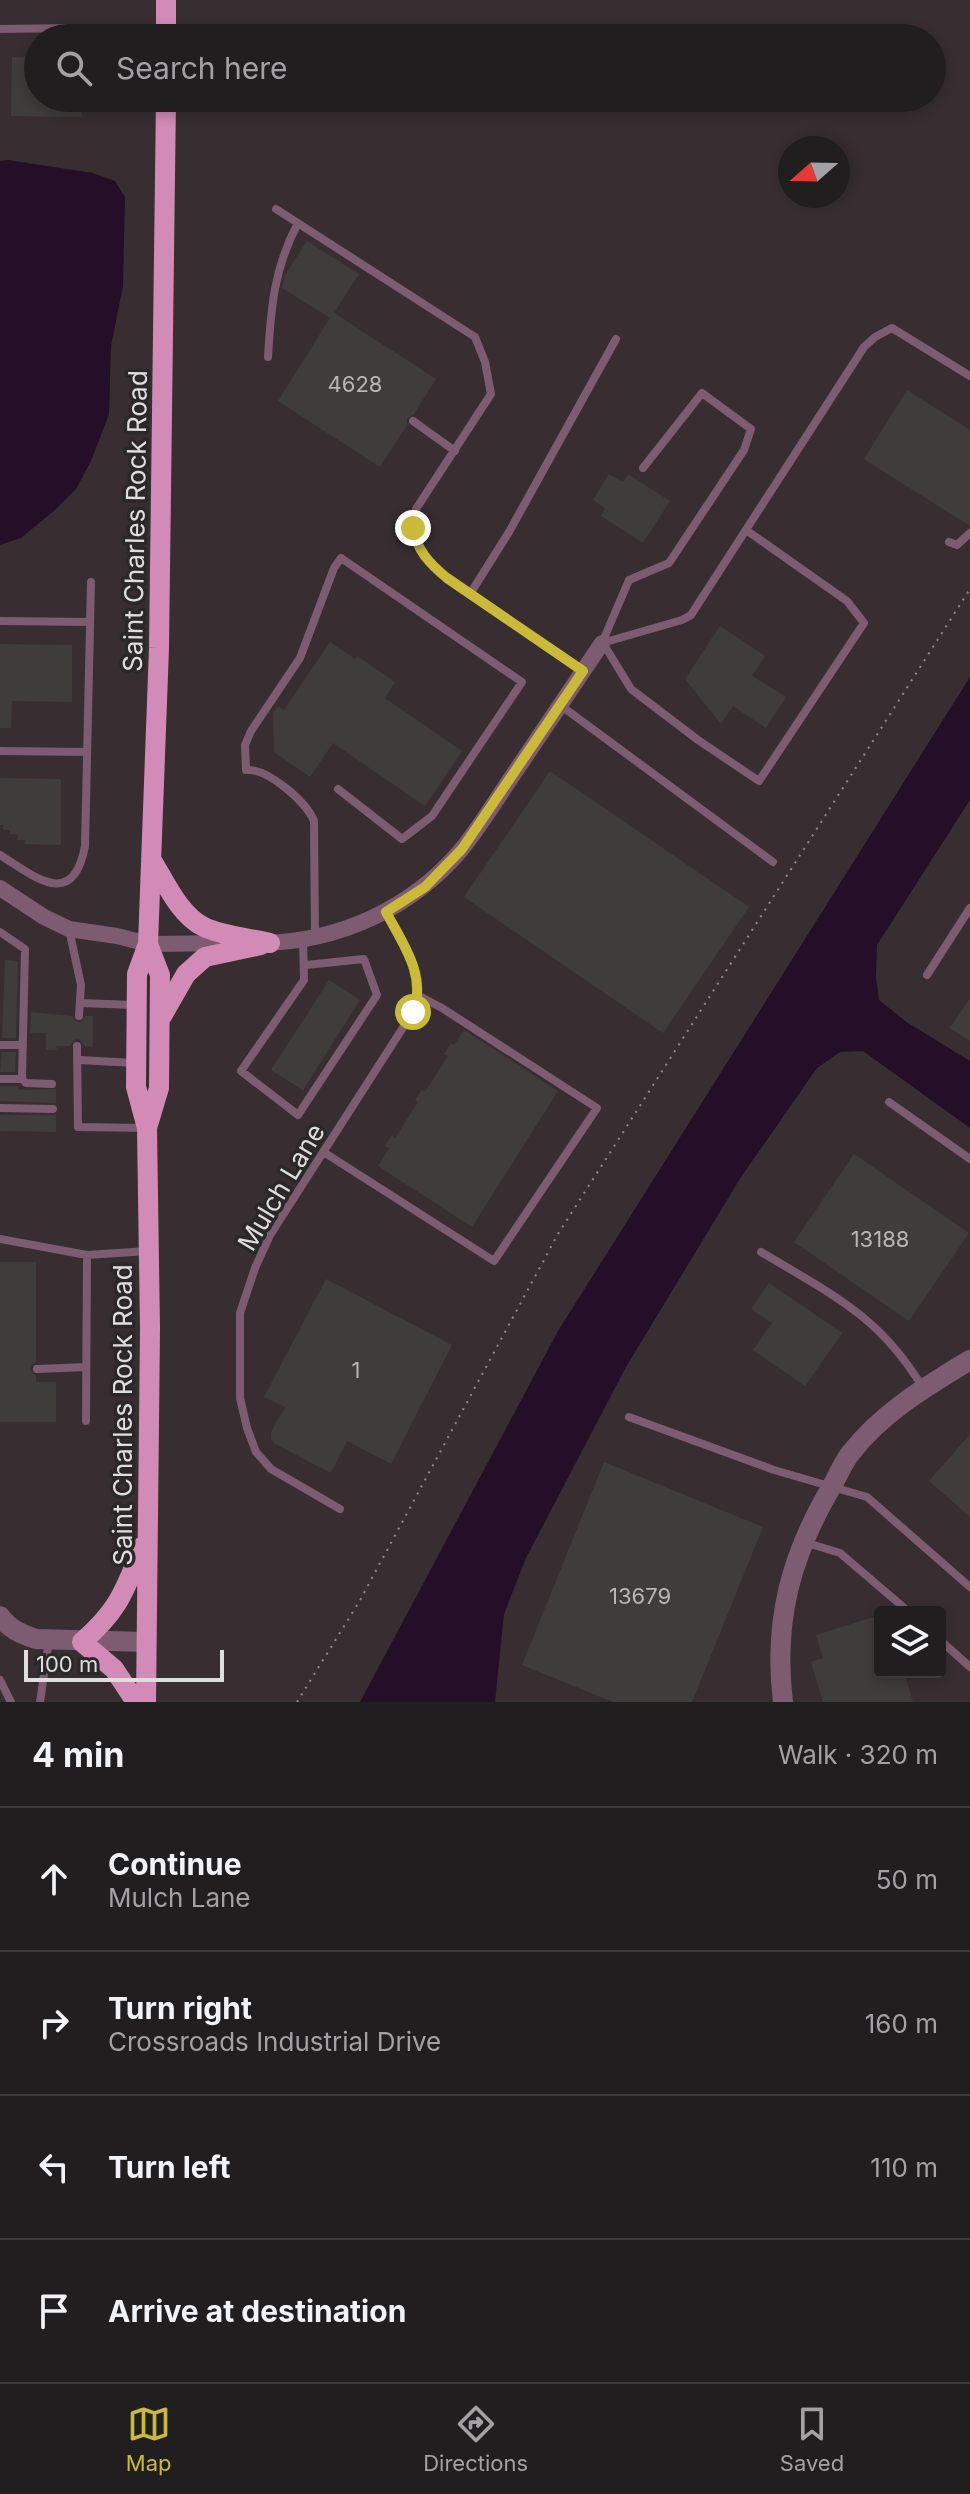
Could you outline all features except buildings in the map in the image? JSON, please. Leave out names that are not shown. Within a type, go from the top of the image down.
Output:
[{"type":"main road","points":[[166,0],[166,24]]},
{"type":"main road","name":"Saint Charles Rock Road","points":[[146,1702],[149,1251],[147,1128],[136,1087],[137,974],[148,944],[159,648],[166,112]]},
{"type":"main road","points":[[151,858],[179,904],[195,921],[205,928],[270,943]]},
{"type":"main road","points":[[160,1019],[186,974],[205,957],[270,943]]},
{"type":"main road","name":"Saint Charles Rock Road","points":[[147,1128],[159,1088],[160,1019],[160,975],[148,944]]},
{"type":"main road","points":[[136,1702],[114,1669],[82,1642],[110,1616],[120,1601],[148,1535]]},
{"type":"street","points":[[0,888],[44,917],[69,929],[148,944],[270,943],[361,924],[425,887],[462,849],[602,643]]},
{"type":"street","points":[[783,1702],[780,1643],[792,1571],[809,1524],[850,1454],[899,1406],[970,1360]]},
{"type":"street","points":[[0,1616],[6,1625],[21,1634],[49,1640],[146,1642]]},
{"type":"lane","points":[[0,29],[24,29]]},
{"type":"lane","points":[[276,209],[475,337],[485,362],[491,394],[416,509],[413,528],[415,543],[429,563],[583,671]]},
{"type":"lane","points":[[268,357],[274,286],[298,223]]},
{"type":"lane","points":[[602,643],[691,615],[864,347],[875,337],[892,328],[970,376]]},
{"type":"lane","points":[[470,594],[509,532],[616,339]]},
{"type":"lane","points":[[602,643],[629,580],[669,563],[744,450],[751,429],[702,393],[643,468]]},
{"type":"lane","points":[[413,421],[455,451]]},
{"type":"lane","points":[[602,643],[631,689],[759,781],[864,623],[847,601],[746,530]]},
{"type":"lane","points":[[949,542],[957,545],[970,533]]},
{"type":"lane","points":[[306,965],[364,959],[377,995],[298,1115],[241,1071],[304,980],[314,821],[303,802],[269,777],[255,770],[246,770],[245,745],[251,731],[300,658],[334,568],[341,558],[522,682],[432,816],[402,839],[338,789]]},
{"type":"lane","points":[[0,855],[46,884],[69,879],[81,868],[85,846],[91,582]]},
{"type":"lane","points":[[0,621],[90,622]]},
{"type":"lane","points":[[560,705],[773,862]]},
{"type":"lane","points":[[0,751],[87,752]]},
{"type":"lane","points":[[927,975],[970,908]]},
{"type":"lane","points":[[325,1153],[494,1261],[597,1108],[419,996],[409,956],[386,912]]},
{"type":"lane","points":[[69,929],[81,985],[79,1016]]},
{"type":"lane","points":[[0,932],[25,949],[22,1079]]},
{"type":"lane","name":"Mulch Lane","points":[[340,1509],[271,1469],[256,1452],[240,1398],[240,1313],[270,1235],[413,1012],[419,996]]},
{"type":"lane","points":[[80,1003],[137,1005]]},
{"type":"lane","points":[[0,1045],[23,1045]]},
{"type":"lane","points":[[77,1046],[78,1127],[147,1128]]},
{"type":"lane","points":[[79,1060],[136,1063]]},
{"type":"lane","points":[[0,1079],[52,1084]]},
{"type":"lane","points":[[889,1102],[970,1159]]},
{"type":"lane","points":[[0,1108],[53,1109]]},
{"type":"lane","points":[[0,1239],[87,1255],[149,1251]]},
{"type":"lane","points":[[761,1252],[857,1310],[885,1335],[909,1364],[924,1389]]},
{"type":"lane","points":[[86,1421],[87,1255]]},
{"type":"lane","points":[[37,1369],[86,1367]]},
{"type":"lane","points":[[629,1417],[774,1470],[867,1497],[970,1587]]},
{"type":"lane","points":[[803,1541],[840,1553],[902,1606]]},
{"type":"lane","points":[[40,1702],[49,1640]]},
{"type":"lane","points":[[946,1645],[970,1667]]},
{"type":"lane","points":[[0,1680],[11,1702]]},
{"type":"path","points":[[297,1702],[359,1602],[558,1234],[970,589]]},
{"type":"shaded area","points":[[0,0],[970,0],[970,1702],[0,1702]]},
{"type":"shaded area","points":[[0,161],[93,173],[115,181],[125,197],[123,286],[111,346],[109,414],[91,461],[76,489],[21,538],[0,545]]},
{"type":"shaded area","points":[[970,677],[970,800],[877,945],[876,977],[879,1000],[908,1023],[970,1061],[970,1128],[863,1051],[840,1052],[817,1068],[741,1177],[626,1367],[526,1558],[504,1614],[495,1702],[360,1702],[558,1331]]},
{"type":"route","points":[[413,528],[415,543],[429,563],[583,671],[462,849],[425,887],[386,912],[409,956],[417,981],[419,996],[413,1012]]}]
